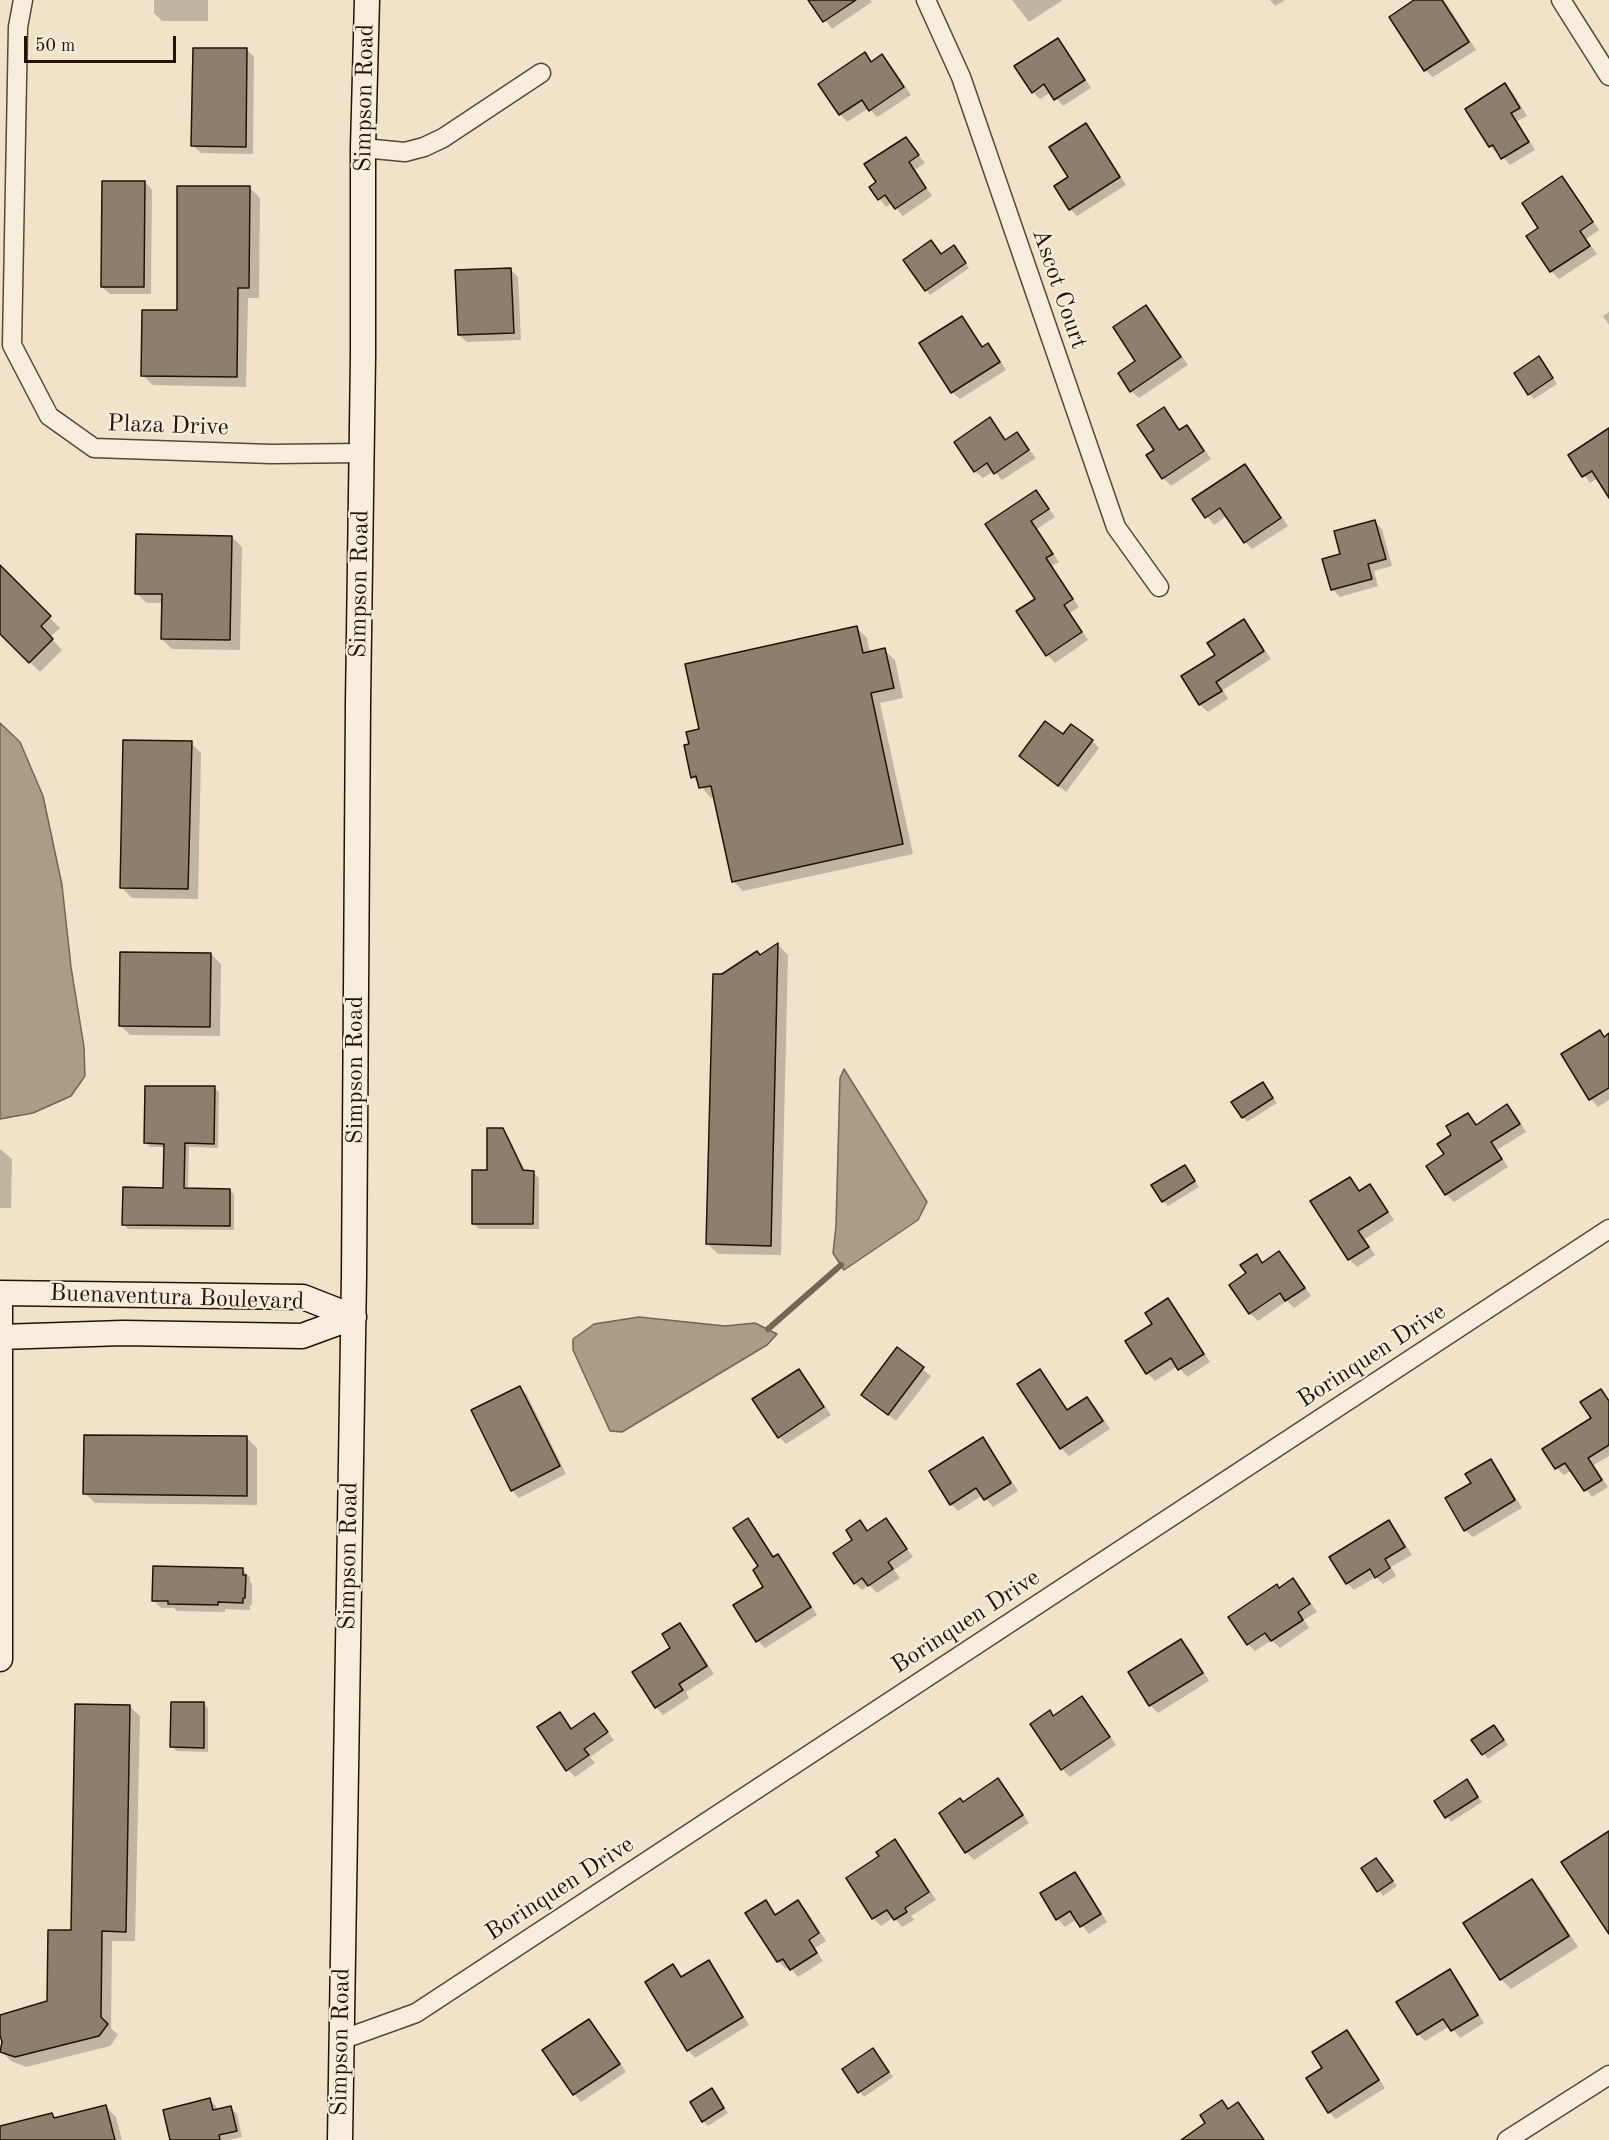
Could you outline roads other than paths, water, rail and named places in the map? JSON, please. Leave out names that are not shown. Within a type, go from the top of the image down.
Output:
[{"type":"main road","name":"Simpson Road","points":[[340,2140],[354,1317],[363,148],[367,0]]},
{"type":"main road","name":"Buenaventura Boulevard","points":[[0,1293],[303,1297],[354,1317]]},
{"type":"main road","points":[[0,1293],[0,1659]]},
{"type":"main road","name":"Buenaventura Boulevard","points":[[0,1337],[123,1334],[302,1336],[354,1317]]},
{"type":"street","name":"Plaza Drive","points":[[23,0],[18,27],[12,345],[49,416],[94,448],[271,454],[362,453]]},
{"type":"street","name":"Ascot Court","points":[[926,0],[961,77],[1116,527],[1159,586]]},
{"type":"street","points":[[1561,0],[1609,76]]},
{"type":"street","points":[[363,148],[405,152],[424,147],[443,138],[541,73]]},
{"type":"street","name":"Borinquen Drive","points":[[341,2040],[416,2013],[1609,1229]]},
{"type":"street","points":[[1507,2140],[1609,2075]]},
{"type":"waterway","points":[[768,1329],[841,1265]]}]
